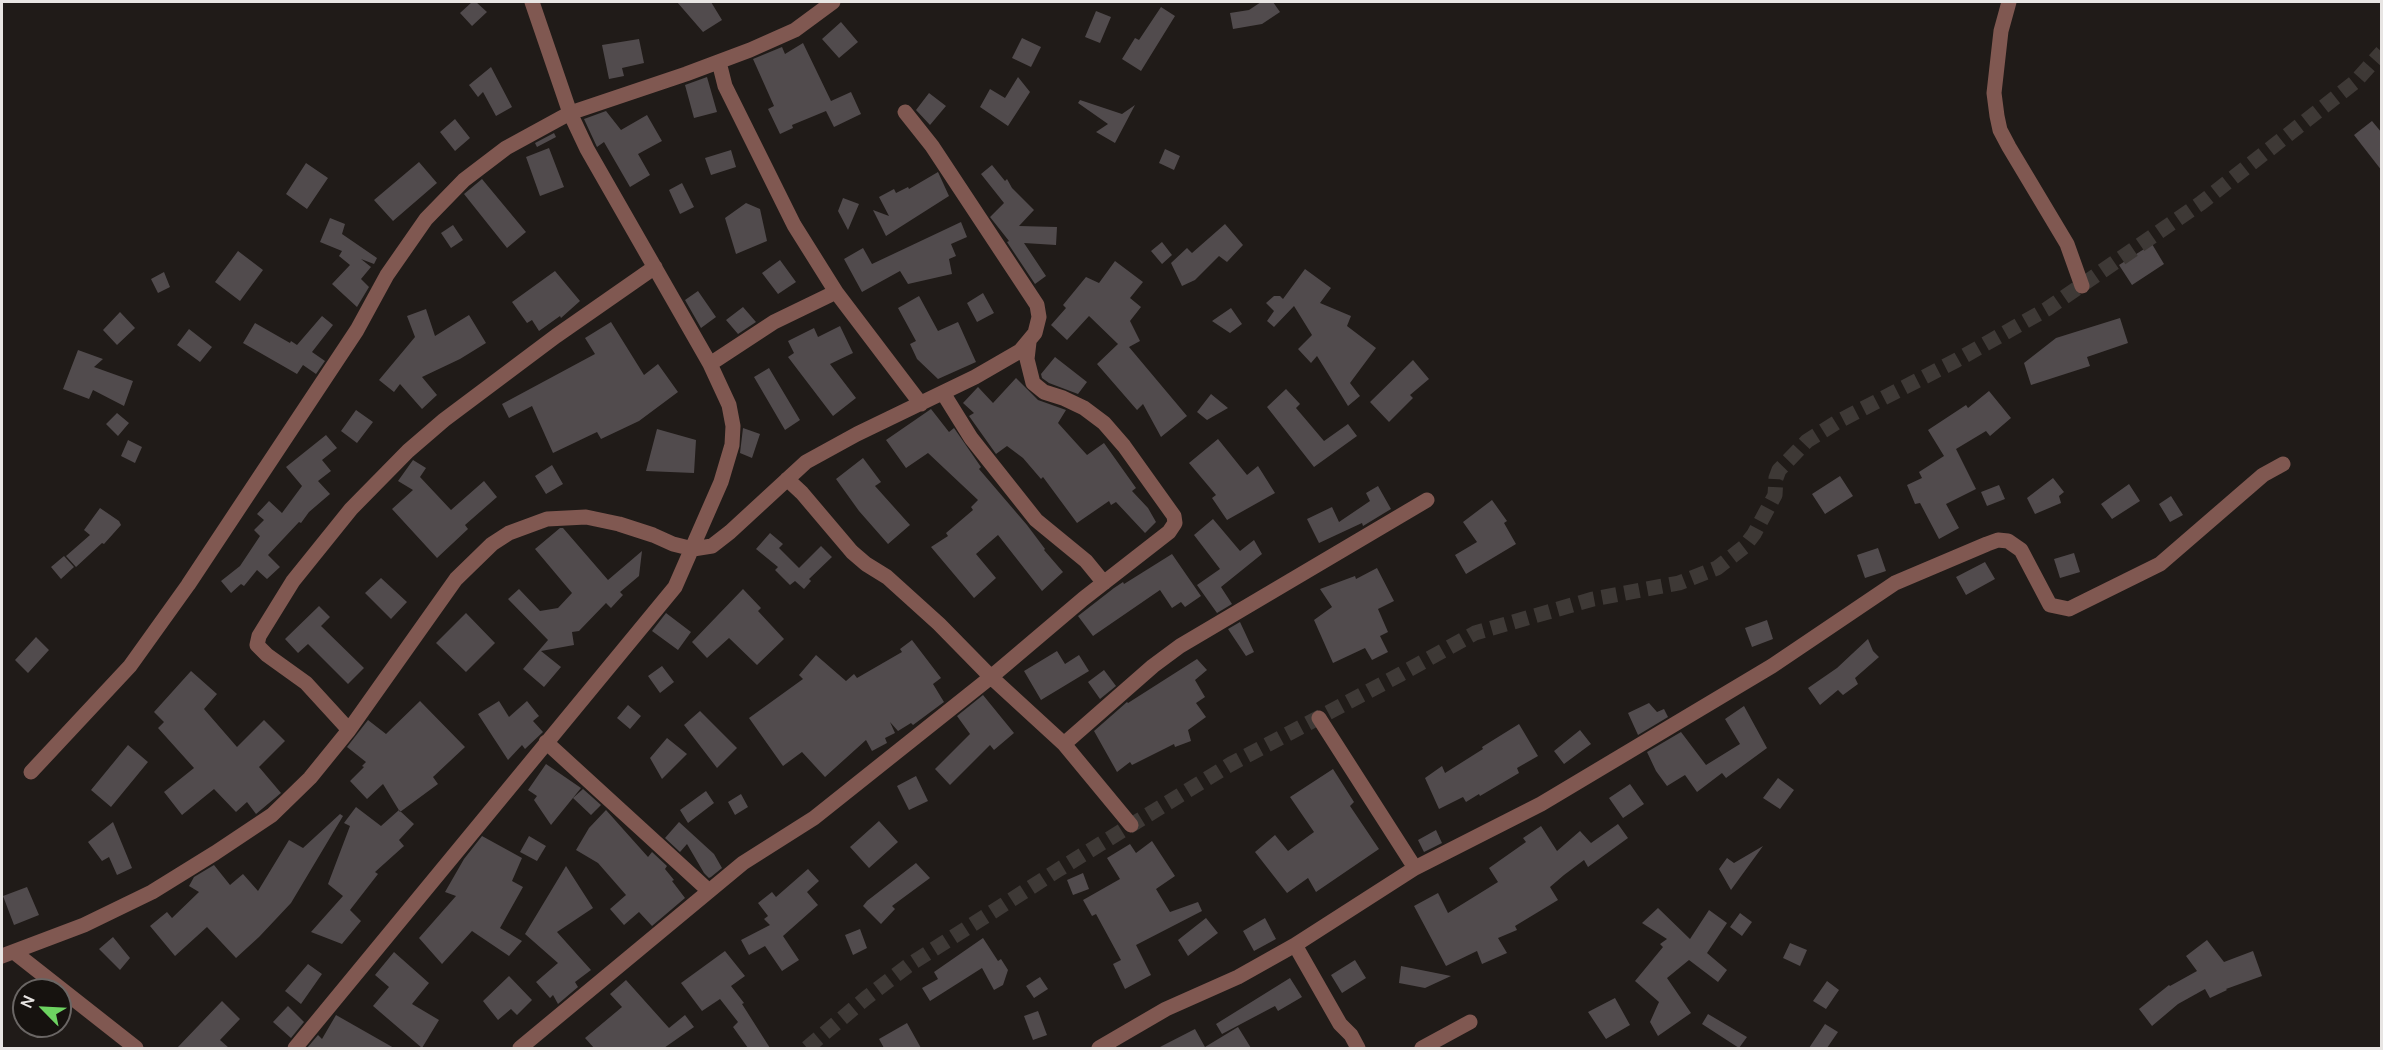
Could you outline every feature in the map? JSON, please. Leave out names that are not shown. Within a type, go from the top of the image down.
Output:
[{"type":"street","points":[[295,1048],[670,594],[693,549],[732,445],[733,426],[729,405],[710,364],[588,149],[570,113],[532,2]]},
{"type":"street","points":[[31,772],[130,666],[188,585],[357,330],[387,274],[426,219],[464,180],[506,148],[570,113],[719,62],[795,30],[833,2]]},
{"type":"street","points":[[2008,2],[2001,31],[1995,82],[2000,130],[2067,244],[2082,286]]},
{"type":"street","points":[[719,62],[725,86],[794,225],[836,292],[921,404]]},
{"type":"street","points":[[8,954],[84,925],[152,892],[215,854],[272,815],[310,778],[349,730],[456,579],[492,544],[509,533],[547,519],[586,517],[619,524],[693,549],[712,546],[807,462],[857,434],[1010,359],[1029,342],[1038,325],[1040,310],[932,146],[905,112]]},
{"type":"street","points":[[349,730],[306,683],[267,655],[258,645],[259,636],[293,581],[351,509],[408,451],[444,420],[556,336],[655,267]]},
{"type":"street","points":[[710,364],[774,322],[836,292]]},
{"type":"street","points":[[520,1048],[709,891],[743,864],[814,818],[991,677],[1028,643],[1174,528],[1174,516],[1124,446],[1104,423],[1084,408],[1044,392],[1033,383],[1027,359],[1029,342]]},
{"type":"street","points":[[943,393],[971,438],[1036,520],[1086,561],[1104,583]]},
{"type":"street","points":[[1099,1048],[1166,1009],[1238,976],[1295,945],[1415,868],[1551,799],[1772,666],[1895,583],[1987,543],[1998,540],[2008,541],[2021,550],[2050,605],[2069,609],[2160,564],[2263,475],[2283,464]]},
{"type":"street","points":[[787,479],[802,493],[852,552],[887,577],[939,624],[991,677],[1064,744],[1131,825]]},
{"type":"street","points":[[1064,744],[1153,666],[1180,646],[1427,500]]},
{"type":"street","points":[[1318,718],[1415,868]]},
{"type":"street","points":[[546,742],[709,891]]},
{"type":"street","points":[[1295,945],[1340,1024],[1351,1035],[1358,1048]]},
{"type":"street","points":[[8,954],[136,1048]]},
{"type":"street","points":[[1422,1048],[1470,1022]]},
{"type":"building","points":[[472,2],[476,2],[487,12],[472,26],[460,13]]},
{"type":"building","points":[[677,2],[711,2],[722,20],[703,32]]},
{"type":"building","points":[[1261,2],[1273,2],[1280,12],[1262,24],[1233,29],[1230,13],[1249,10]]},
{"type":"building","points":[[1161,7],[1175,16],[1141,71],[1122,59],[1135,38],[1139,40]]},
{"type":"building","points":[[1096,11],[1111,17],[1100,43],[1085,37]]},
{"type":"building","points":[[841,22],[858,42],[839,58],[822,39]]},
{"type":"building","points":[[1022,38],[1041,47],[1031,67],[1012,58]]},
{"type":"building","points":[[639,39],[644,63],[622,68],[624,76],[609,79],[602,45]]},
{"type":"building","points":[[803,43],[831,101],[851,92],[861,114],[834,127],[826,111],[792,125],[793,128],[780,134],[768,109],[774,106],[753,59],[782,47],[785,54]]},
{"type":"building","points":[[491,67],[512,107],[496,116],[483,92],[478,97],[469,85]]},
{"type":"building","points":[[707,77],[717,112],[694,118],[685,85]]},
{"type":"building","points":[[1018,77],[1030,92],[1008,126],[980,107],[990,89],[1005,98]]},
{"type":"building","points":[[929,93],[946,106],[930,125],[916,110]]},
{"type":"building","points":[[1080,100],[1122,114],[1135,105],[1115,143],[1096,132],[1108,124],[1078,103]]},
{"type":"building","points":[[606,111],[621,130],[647,115],[662,141],[638,154],[650,175],[630,187],[604,142],[597,147],[584,119]]},
{"type":"building","points":[[455,119],[470,138],[455,151],[440,132]]},
{"type":"building","points":[[2372,121],[2382,133],[2382,171],[2354,135]]},
{"type":"building","points":[[554,133],[556,137],[537,147],[535,143]]},
{"type":"building","points":[[549,148],[564,187],[540,196],[526,157]]},
{"type":"building","points":[[1165,149],[1180,156],[1174,170],[1159,163]]},
{"type":"building","points":[[731,150],[736,167],[711,175],[705,158]]},
{"type":"building","points":[[419,162],[437,183],[393,221],[374,200]]},
{"type":"building","points":[[306,163],[328,178],[307,209],[286,194]]},
{"type":"building","points":[[992,165],[1034,210],[1019,226],[1057,227],[1056,245],[1024,243],[1046,276],[1035,284],[1007,242],[1009,241],[990,217],[1004,203],[981,174]]},
{"type":"building","points":[[938,172],[949,196],[886,236],[873,210],[889,216],[879,197],[894,189],[896,193],[908,187],[909,189]]},
{"type":"building","points":[[482,179],[526,232],[507,248],[464,194]]},
{"type":"building","points":[[682,183],[694,207],[680,214],[669,190]]},
{"type":"building","points":[[843,198],[859,204],[848,230],[838,211]]},
{"type":"building","points":[[746,203],[760,209],[767,241],[736,254],[725,218]]},
{"type":"building","points":[[330,218],[345,224],[342,234],[377,258],[374,264],[361,259],[371,267],[361,279],[369,287],[357,307],[332,284],[350,265],[339,256],[342,251],[320,242]]},
{"type":"building","points":[[961,222],[967,237],[951,244],[956,256],[949,259],[952,274],[908,284],[900,271],[862,292],[844,259],[863,248],[872,264]]},
{"type":"building","points":[[1225,224],[1243,245],[1227,262],[1219,256],[1195,280],[1182,286],[1171,263],[1187,248],[1192,253]]},
{"type":"building","points":[[453,225],[463,240],[451,248],[441,233]]},
{"type":"building","points":[[1162,242],[1172,255],[1162,264],[1151,251]]},
{"type":"building","points":[[2152,244],[2164,264],[2132,285],[2119,265]]},
{"type":"building","points":[[238,251],[263,270],[240,301],[215,282]]},
{"type":"building","points":[[780,260],[796,282],[778,294],[762,273]]},
{"type":"building","points":[[1115,261],[1143,282],[1130,298],[1141,307],[1130,321],[1140,341],[1129,347],[1187,416],[1161,437],[1143,404],[1137,410],[1097,364],[1118,344],[1089,316],[1067,340],[1051,325],[1066,308],[1063,305],[1086,277],[1099,283]]},
{"type":"building","points":[[1305,269],[1331,288],[1320,303],[1351,316],[1347,326],[1376,348],[1350,383],[1360,396],[1348,406],[1317,356],[1311,363],[1298,349],[1312,335],[1294,306],[1274,327],[1267,321],[1274,311],[1266,303],[1274,296],[1280,296],[1283,299]]},
{"type":"building","points":[[555,271],[580,301],[561,318],[560,316],[539,331],[532,320],[527,323],[512,302]]},
{"type":"building","points":[[164,272],[170,287],[158,293],[151,279]]},
{"type":"building","points":[[698,291],[716,317],[701,328],[685,300]]},
{"type":"building","points":[[983,293],[994,313],[977,322],[967,303]]},
{"type":"building","points":[[919,296],[938,331],[958,322],[976,362],[938,379],[917,359],[910,344],[916,341],[898,308]]},
{"type":"building","points":[[743,307],[756,322],[738,334],[726,320]]},
{"type":"building","points":[[1231,308],[1242,324],[1230,333],[1212,321]]},
{"type":"building","points":[[426,309],[435,336],[469,315],[486,343],[460,359],[422,377],[437,395],[422,409],[400,384],[394,392],[379,380],[415,337],[407,316]]},
{"type":"building","points":[[120,312],[135,328],[117,345],[103,330]]},
{"type":"building","points":[[322,316],[333,325],[312,352],[325,361],[316,374],[303,365],[297,374],[243,343],[255,323],[297,345]]},
{"type":"building","points":[[2120,318],[2128,343],[2087,357],[2090,366],[2031,385],[2024,363],[2056,338]]},
{"type":"building","points":[[611,322],[644,375],[658,364],[678,392],[639,421],[601,439],[597,432],[553,453],[532,406],[509,418],[502,404],[595,354],[585,338]]},
{"type":"building","points":[[840,326],[853,353],[830,364],[856,398],[833,416],[788,357],[794,353],[788,341],[814,328],[818,337]]},
{"type":"building","points":[[189,329],[212,347],[200,362],[177,345]]},
{"type":"building","points":[[78,350],[103,359],[94,367],[133,381],[124,406],[93,390],[89,399],[63,389]]},
{"type":"building","points":[[1055,357],[1087,382],[1078,394],[1042,378],[1041,374]]},
{"type":"building","points":[[1413,360],[1429,379],[1410,395],[1413,398],[1389,422],[1370,402]]},
{"type":"building","points":[[769,368],[800,420],[785,430],[754,377]]},
{"type":"building","points":[[1016,378],[1038,400],[1066,410],[1058,423],[1087,455],[1104,443],[1136,488],[1132,491],[1148,508],[1156,522],[1145,533],[1116,502],[1111,505],[1109,501],[1077,523],[1043,477],[1041,479],[1023,458],[1007,446],[996,454],[969,416],[974,413],[963,403],[978,387],[993,403]]},
{"type":"building","points":[[1286,389],[1300,404],[1296,408],[1324,441],[1348,424],[1357,436],[1314,467],[1267,407]]},
{"type":"building","points":[[1989,391],[2011,418],[1990,436],[1986,431],[1956,449],[1976,489],[1946,504],[1959,528],[1939,539],[1920,503],[1915,504],[1907,485],[1922,478],[1919,472],[1944,456],[1928,430],[1966,405],[1968,408]]},
{"type":"building","points":[[1211,394],[1228,408],[1207,420],[1197,412]]},
{"type":"building","points":[[931,409],[949,432],[954,428],[981,467],[979,469],[1027,525],[1063,572],[1042,591],[998,535],[976,554],[996,578],[974,598],[931,547],[948,536],[946,533],[973,510],[971,507],[978,500],[928,453],[906,468],[886,440]]},
{"type":"building","points":[[356,410],[373,422],[357,443],[341,431]]},
{"type":"building","points":[[117,413],[129,423],[118,436],[106,424]]},
{"type":"building","points":[[743,428],[760,434],[752,458],[740,453]]},
{"type":"building","points":[[657,429],[696,440],[694,473],[646,471]]},
{"type":"building","points":[[326,435],[337,448],[322,460],[331,471],[318,481],[330,494],[309,512],[301,523],[299,522],[268,555],[280,567],[267,579],[257,570],[244,586],[241,584],[231,593],[221,581],[240,566],[260,536],[254,530],[264,520],[257,514],[269,501],[282,513],[302,486],[286,467]]},
{"type":"building","points":[[1218,439],[1247,475],[1258,466],[1275,493],[1227,520],[1212,498],[1216,495],[1189,463]]},
{"type":"building","points":[[128,440],[142,447],[135,463],[121,456]]},
{"type":"building","points":[[863,458],[881,482],[875,486],[910,525],[888,544],[859,511],[836,479]]},
{"type":"building","points":[[413,460],[426,468],[420,477],[451,510],[484,481],[497,497],[465,525],[468,529],[437,558],[392,509],[413,490],[398,481]]},
{"type":"building","points":[[552,465],[563,484],[546,494],[535,476]]},
{"type":"building","points":[[1840,476],[1853,496],[1825,514],[1812,494]]},
{"type":"building","points":[[2053,478],[2064,492],[2059,496],[2061,503],[2035,514],[2027,498]]},
{"type":"building","points":[[2129,484],[2140,501],[2112,519],[2101,504]]},
{"type":"building","points":[[1999,485],[2005,499],[1987,506],[1981,492]]},
{"type":"building","points":[[1378,486],[1391,509],[1363,526],[1362,523],[1319,543],[1307,519],[1332,507],[1339,522],[1370,501],[1366,493]]},
{"type":"building","points":[[2171,496],[2183,515],[2170,522],[2159,504]]},
{"type":"building","points":[[1492,500],[1507,521],[1504,523],[1516,544],[1466,574],[1455,555],[1477,542],[1463,522]]},
{"type":"building","points":[[100,508],[119,521],[121,525],[104,544],[102,543],[76,567],[66,556],[90,535],[84,530]]},
{"type":"building","points":[[1213,519],[1240,551],[1254,540],[1262,554],[1221,587],[1232,604],[1217,613],[1197,585],[1220,569],[1194,535]]},
{"type":"building","points":[[560,528],[563,528],[608,580],[642,551],[639,576],[620,592],[623,595],[611,608],[606,603],[579,631],[572,632],[574,645],[541,651],[561,667],[544,687],[523,669],[548,640],[508,599],[519,589],[540,611],[558,608],[572,593],[535,549]]},
{"type":"building","points":[[770,533],[783,544],[779,548],[799,568],[821,546],[832,557],[809,579],[811,581],[804,589],[795,581],[790,585],[775,570],[778,567],[756,549]]},
{"type":"building","points":[[1878,548],[1886,571],[1865,578],[1857,555]]},
{"type":"building","points":[[2074,553],[2080,572],[2060,578],[2054,559]]},
{"type":"building","points":[[1172,554],[1201,596],[1185,607],[1181,602],[1172,608],[1160,590],[1093,636],[1078,616],[1123,582],[1124,584]]},
{"type":"building","points":[[64,556],[74,567],[61,579],[51,567]]},
{"type":"building","points":[[1985,562],[1995,579],[1966,595],[1956,577]]},
{"type":"building","points":[[1377,568],[1394,601],[1378,609],[1388,632],[1380,636],[1388,652],[1372,660],[1365,648],[1333,663],[1314,620],[1332,607],[1320,589],[1355,576],[1356,579]]},
{"type":"building","points":[[381,578],[407,602],[391,619],[365,593]]},
{"type":"building","points":[[743,589],[761,608],[758,611],[784,639],[757,665],[729,638],[707,658],[692,642]]},
{"type":"building","points":[[319,606],[330,617],[321,626],[364,668],[348,684],[308,644],[298,653],[285,639]]},
{"type":"building","points":[[466,613],[495,643],[466,672],[436,643]]},
{"type":"building","points":[[666,613],[691,632],[678,650],[652,631]]},
{"type":"building","points":[[1767,620],[1773,639],[1752,647],[1745,628]]},
{"type":"building","points":[[1240,622],[1254,652],[1246,656],[1228,629]]},
{"type":"building","points":[[36,637],[49,650],[28,673],[15,660]]},
{"type":"building","points":[[1868,639],[1873,651],[1879,657],[1855,678],[1858,684],[1843,695],[1838,690],[1820,705],[1808,688],[1837,668]]},
{"type":"building","points":[[912,640],[941,678],[933,684],[944,702],[913,725],[911,723],[898,731],[890,722],[895,733],[885,738],[887,743],[872,751],[866,740],[825,777],[802,752],[783,766],[749,718],[803,679],[799,675],[816,655],[846,681],[854,674],[857,678],[902,652],[900,649]]},
{"type":"building","points":[[1057,651],[1065,664],[1079,655],[1089,671],[1041,700],[1024,671]]},
{"type":"building","points":[[1197,659],[1207,670],[1195,680],[1205,697],[1196,703],[1206,717],[1188,730],[1191,741],[1175,747],[1174,744],[1132,765],[1130,762],[1117,772],[1094,731],[1127,702]]},
{"type":"building","points":[[662,666],[674,682],[660,693],[648,676]]},
{"type":"building","points":[[1104,670],[1116,686],[1100,699],[1088,682]]},
{"type":"building","points":[[191,671],[217,694],[204,709],[237,747],[264,720],[285,741],[259,767],[281,793],[256,814],[247,802],[236,812],[214,789],[182,815],[164,792],[194,768],[158,728],[164,722],[154,712]]},
{"type":"building","points":[[983,695],[1014,733],[994,750],[990,745],[950,785],[935,769],[970,734],[957,716]]},
{"type":"building","points":[[420,701],[465,747],[433,777],[438,784],[400,812],[383,784],[367,799],[350,781],[366,762],[347,747],[368,720],[386,734]]},
{"type":"building","points":[[499,701],[509,717],[527,701],[539,716],[533,721],[543,732],[525,749],[522,745],[508,760],[478,714]]},
{"type":"building","points":[[1649,703],[1657,712],[1664,709],[1668,717],[1638,735],[1628,713]]},
{"type":"building","points":[[628,705],[641,716],[630,729],[617,718]]},
{"type":"building","points":[[1744,706],[1767,748],[1726,778],[1722,773],[1697,792],[1685,775],[1667,786],[1656,771],[1647,752],[1681,732],[1706,765],[1740,744],[1725,719]]},
{"type":"building","points":[[700,711],[737,748],[717,768],[684,725]]},
{"type":"building","points":[[1519,724],[1538,756],[1517,768],[1519,773],[1480,796],[1479,794],[1466,802],[1463,797],[1439,809],[1425,778],[1442,766],[1445,773]]},
{"type":"building","points":[[1580,730],[1591,744],[1564,764],[1554,751]]},
{"type":"building","points":[[667,738],[687,754],[662,779],[650,758]]},
{"type":"building","points":[[128,745],[148,762],[111,807],[91,790]]},
{"type":"building","points":[[546,764],[581,788],[551,825],[534,800],[537,796],[528,790]]},
{"type":"building","points":[[1333,769],[1354,802],[1350,806],[1379,849],[1316,892],[1308,878],[1287,893],[1255,852],[1275,835],[1288,851],[1314,832],[1290,797]]},
{"type":"building","points":[[916,776],[928,801],[909,810],[897,786]]},
{"type":"building","points":[[1778,778],[1794,790],[1780,809],[1763,798]]},
{"type":"building","points":[[1630,784],[1644,804],[1623,818],[1609,798]]},
{"type":"building","points":[[583,789],[601,805],[591,815],[573,798]]},
{"type":"building","points":[[706,791],[714,803],[688,823],[680,810]]},
{"type":"building","points":[[741,794],[748,807],[735,815],[728,802]]},
{"type":"building","points":[[356,807],[381,826],[399,810],[414,824],[399,840],[404,846],[375,872],[378,874],[350,910],[361,921],[342,944],[311,932],[343,896],[328,884],[350,826],[344,823]]},
{"type":"building","points":[[606,810],[648,857],[652,852],[667,866],[665,869],[685,898],[652,926],[639,912],[624,925],[610,909],[626,895],[598,863],[576,850],[589,828]]},
{"type":"building","points":[[340,814],[343,816],[291,903],[236,958],[207,927],[175,956],[150,926],[167,912],[172,918],[199,892],[189,886],[194,877],[214,865],[230,885],[243,874],[258,891],[289,840],[303,848]]},
{"type":"building","points":[[879,821],[898,842],[869,868],[850,847]]},
{"type":"building","points":[[113,822],[132,868],[117,875],[109,857],[102,861],[88,842]]},
{"type":"building","points":[[679,822],[714,854],[722,868],[711,877],[709,878],[704,873],[687,844],[680,852],[665,838]]},
{"type":"building","points":[[1618,824],[1628,838],[1588,867],[1584,860],[1550,887],[1558,900],[1515,926],[1517,930],[1498,938],[1507,953],[1482,964],[1477,951],[1446,966],[1414,906],[1438,893],[1448,913],[1498,882],[1489,868],[1526,842],[1523,838],[1541,826],[1557,851],[1580,831],[1591,843]]},
{"type":"building","points":[[1436,830],[1442,843],[1424,852],[1418,840]]},
{"type":"building","points":[[482,836],[522,858],[512,881],[523,887],[500,928],[522,941],[509,956],[472,931],[442,964],[419,938],[456,896],[445,892],[464,859]]},
{"type":"building","points":[[529,836],[546,846],[537,861],[520,852]]},
{"type":"building","points":[[1152,841],[1175,876],[1156,889],[1170,912],[1198,902],[1202,911],[1136,945],[1151,975],[1125,989],[1113,964],[1121,960],[1096,914],[1092,916],[1083,900],[1120,879],[1107,858],[1130,844],[1136,853]]},
{"type":"building","points":[[1763,846],[1731,890],[1719,869],[1727,858],[1734,863]]},
{"type":"building","points":[[916,863],[930,878],[892,906],[895,909],[881,924],[863,906]]},
{"type":"building","points":[[566,866],[593,908],[557,932],[591,970],[575,982],[578,987],[558,1004],[553,995],[550,998],[536,982],[558,963],[525,934]]},
{"type":"building","points":[[808,869],[819,881],[807,892],[818,905],[783,936],[799,960],[782,971],[765,946],[749,955],[741,940],[770,925],[764,919],[768,916],[758,903],[772,892],[776,897]]},
{"type":"building","points":[[1083,873],[1089,889],[1073,895],[1067,880]]},
{"type":"building","points":[[27,887],[39,915],[14,925],[3,896]]},
{"type":"building","points":[[1658,908],[1690,939],[1709,910],[1727,923],[1707,953],[1727,970],[1718,982],[1689,960],[1667,978],[1691,1013],[1658,1036],[1650,1022],[1659,1002],[1635,981],[1663,947],[1660,944],[1667,939],[1642,923]]},
{"type":"building","points":[[1740,913],[1752,922],[1742,936],[1730,927]]},
{"type":"building","points":[[1206,918],[1218,933],[1188,956],[1178,940]]},
{"type":"building","points":[[1265,918],[1276,939],[1254,951],[1243,931]]},
{"type":"building","points":[[860,929],[867,948],[853,955],[845,935]]},
{"type":"building","points":[[113,937],[130,958],[120,970],[99,949]]},
{"type":"building","points":[[983,938],[998,961],[1001,959],[1008,970],[1003,985],[994,990],[982,968],[930,1001],[922,988],[938,979],[934,972]]},
{"type":"building","points":[[2207,940],[2224,962],[2253,951],[2262,976],[2226,989],[2210,998],[2205,989],[2178,1004],[2152,1026],[2139,1009],[2169,985],[2197,971],[2186,956]]},
{"type":"building","points":[[1790,943],[1807,950],[1800,966],[1783,958]]},
{"type":"building","points":[[725,951],[745,976],[731,986],[744,1003],[742,1004],[770,1048],[748,1048],[733,1027],[738,1022],[720,999],[702,1011],[681,983]]},
{"type":"building","points":[[394,952],[429,983],[412,1004],[439,1020],[422,1048],[373,1006],[389,987],[375,975]]},
{"type":"building","points":[[1355,960],[1366,978],[1342,993],[1331,975]]},
{"type":"building","points":[[308,964],[322,974],[301,1004],[285,991]]},
{"type":"building","points":[[1401,966],[1451,976],[1425,988],[1399,983]]},
{"type":"building","points":[[509,976],[532,1000],[517,1015],[511,1009],[498,1020],[483,1001]]},
{"type":"building","points":[[1040,977],[1048,989],[1034,998],[1026,986]]},
{"type":"building","points":[[1290,978],[1302,997],[1278,1011],[1275,1006],[1222,1034],[1216,1024]]},
{"type":"building","points":[[626,980],[669,1028],[685,1015],[694,1027],[664,1048],[594,1048],[585,1038],[622,1007],[610,994]]},
{"type":"building","points":[[1827,981],[1839,990],[1826,1009],[1813,1001]]},
{"type":"building","points":[[1615,998],[1630,1025],[1606,1039],[1588,1012]]},
{"type":"building","points":[[222,1001],[240,1019],[220,1040],[229,1048],[177,1048]]},
{"type":"building","points":[[288,1006],[304,1022],[291,1038],[273,1022]]},
{"type":"building","points":[[1038,1011],[1047,1035],[1033,1040],[1024,1016]]},
{"type":"building","points":[[1708,1014],[1747,1037],[1739,1048],[1702,1024]]},
{"type":"building","points":[[336,1015],[394,1048],[307,1048],[318,1035],[322,1039]]},
{"type":"building","points":[[907,1023],[921,1048],[884,1048],[879,1039]]},
{"type":"building","points":[[1825,1024],[1838,1032],[1827,1048],[1809,1048]]},
{"type":"building","points":[[1238,1027],[1251,1048],[1158,1048],[1195,1029],[1205,1047]]},
{"type":"tunnel","points":[[807,1048],[909,965],[1058,870],[1231,764],[1475,633],[1593,599],[1679,583],[1717,568],[1744,547],[1754,534],[1775,495],[1779,470],[1807,441],[1839,421],[1957,360],[2047,309],[2201,203],[2355,82],[2382,52]]}]
